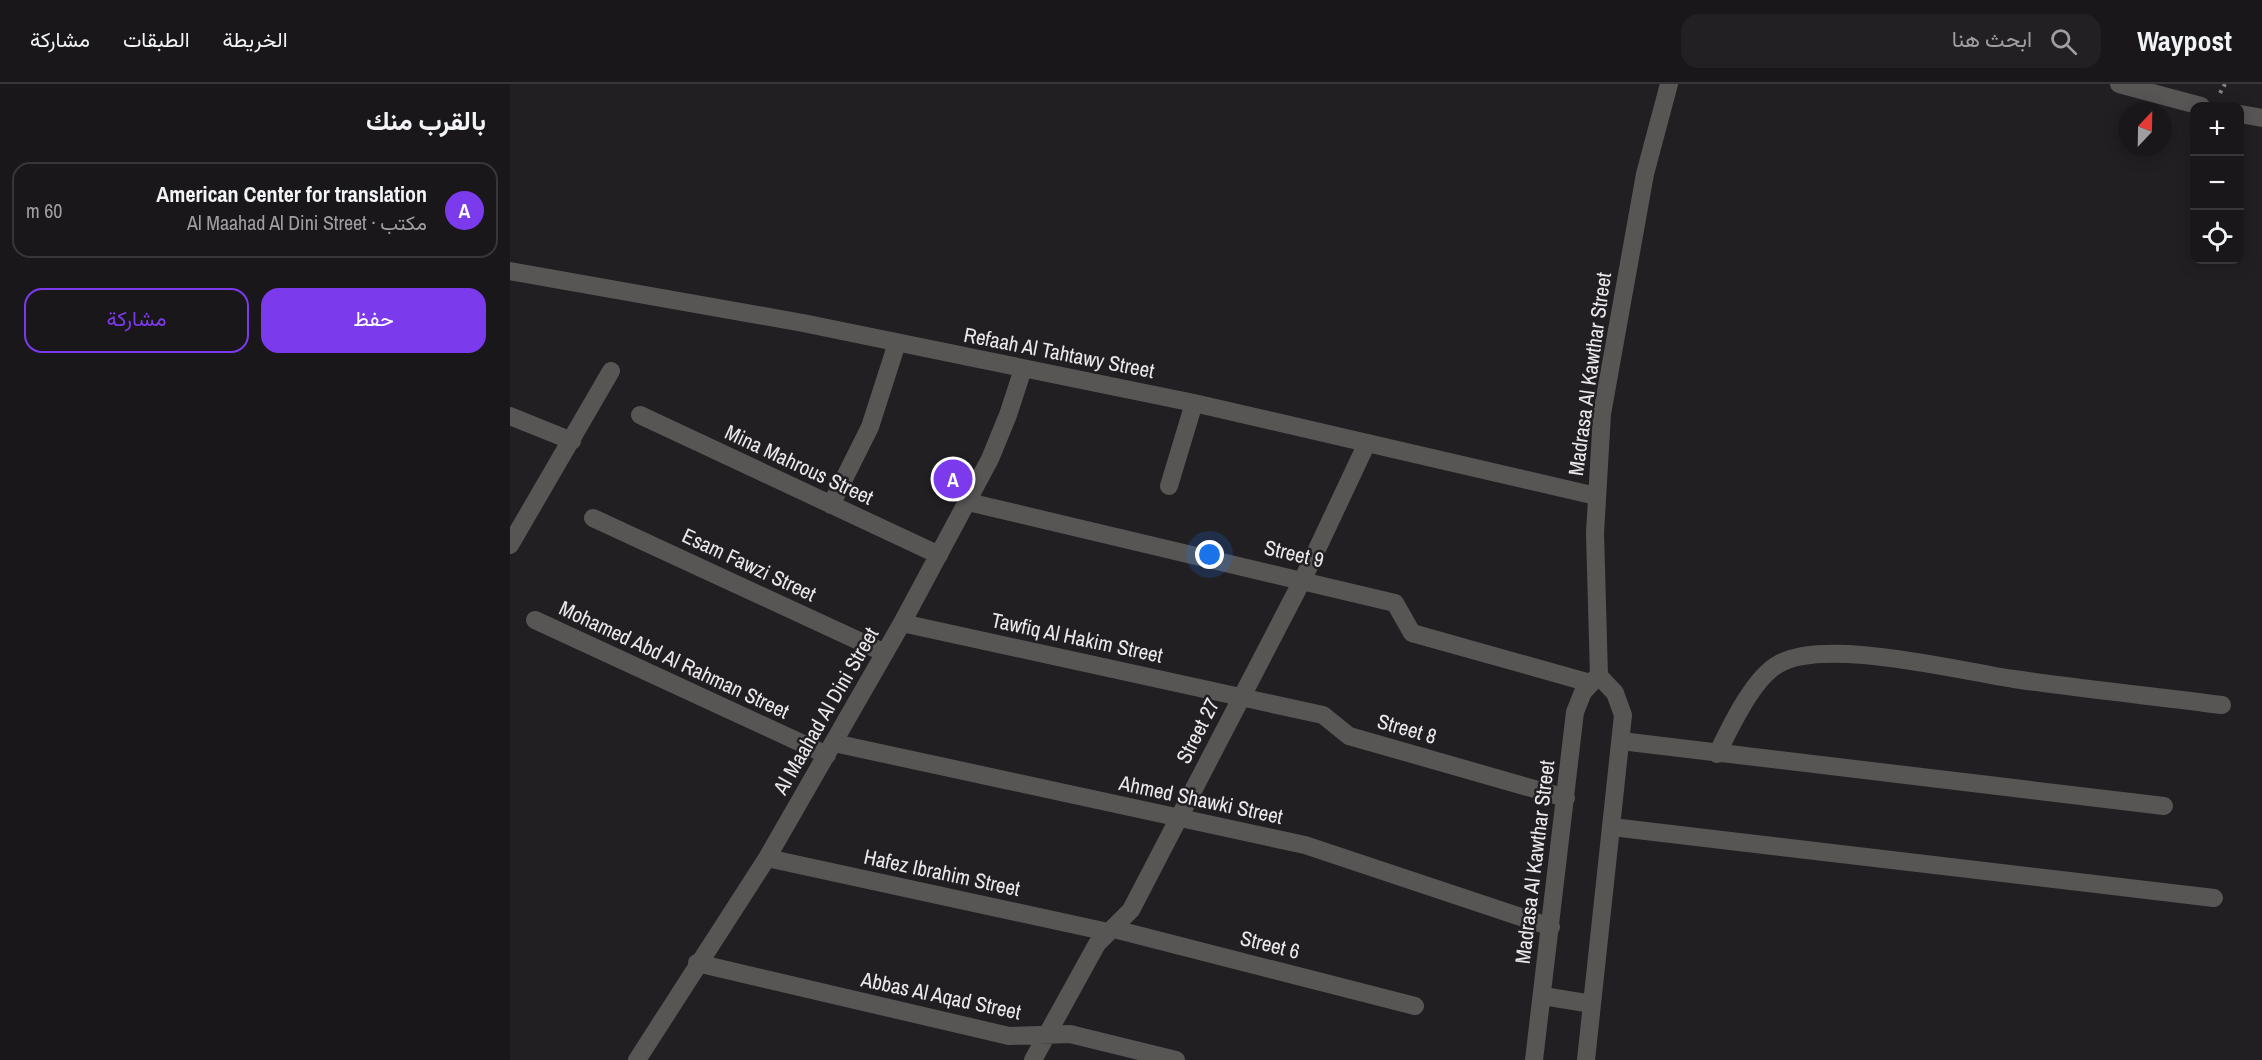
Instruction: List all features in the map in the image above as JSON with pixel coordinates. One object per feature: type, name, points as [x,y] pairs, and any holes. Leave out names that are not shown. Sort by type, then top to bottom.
[{"type":"street","name":"Madrasa Al Kawthar Street","points":[[1534,1060],[1575,712],[1594,679],[1596,496],[1602,414],[1645,174],[1669,84]]},
{"type":"street","points":[[2119,84],[2190,103]]},
{"type":"street","points":[[2244,115],[2262,118]]},
{"type":"street","name":"Refaah Al Tahtawy Street","points":[[510,271],[803,324],[1194,403],[1596,496]]},
{"type":"street","points":[[831,505],[870,427],[897,344]]},
{"type":"street","name":"Al Maahad Al Dini Street","points":[[636,1060],[767,858],[902,623],[968,502],[1008,415],[1023,369]]},
{"type":"street","points":[[510,545],[611,371]]},
{"type":"street","points":[[1169,486],[1194,403]]},
{"type":"street","name":"Mina Mahrous Street","points":[[640,415],[939,555]]},
{"type":"street","points":[[510,416],[572,441]]},
{"type":"street","name":"Street 27","points":[[1033,1060],[1097,944],[1131,910],[1303,579],[1367,443]]},
{"type":"street","name":"Street 9","points":[[968,502],[1303,579],[1395,603],[1412,633],[1594,679]]},
{"type":"street","name":"Esam Fawzi Street","points":[[593,518],[885,653]]},
{"type":"street","name":"Mohamed Abd Al Rahman Street","points":[[535,620],[831,749]]},
{"type":"street","name":"Tawfiq Al Hakim Street","points":[[902,623],[1241,697]]},
{"type":"street","points":[[1717,754],[1737,715],[1763,679],[1776,665],[1799,655],[1858,655],[2015,680],[2222,705]]},
{"type":"street","points":[[1586,1060],[1621,741],[1621,704],[1615,693],[1594,679]]},
{"type":"street","name":"Street 8","points":[[1241,697],[1323,715],[1349,736],[1566,798]]},
{"type":"street","points":[[1621,741],[2164,806]]},
{"type":"street","name":"Ahmed Shawki Street","points":[[831,749],[1178,818],[1323,850],[1551,927]]},
{"type":"street","points":[[1612,826],[2214,897]]},
{"type":"street","name":"Hafez Ibrahim Street","points":[[767,858],[1111,931]]},
{"type":"street","name":"Street 6","points":[[1111,931],[1415,1006]]},
{"type":"street","name":"Abbas Al Aqad Street","points":[[697,963],[1009,1036],[1077,1035],[1176,1060]]},
{"type":"street","points":[[1543,996],[1592,1004]]},
{"type":"place","name":"American Center for translation","points":[[953,479]]}]
